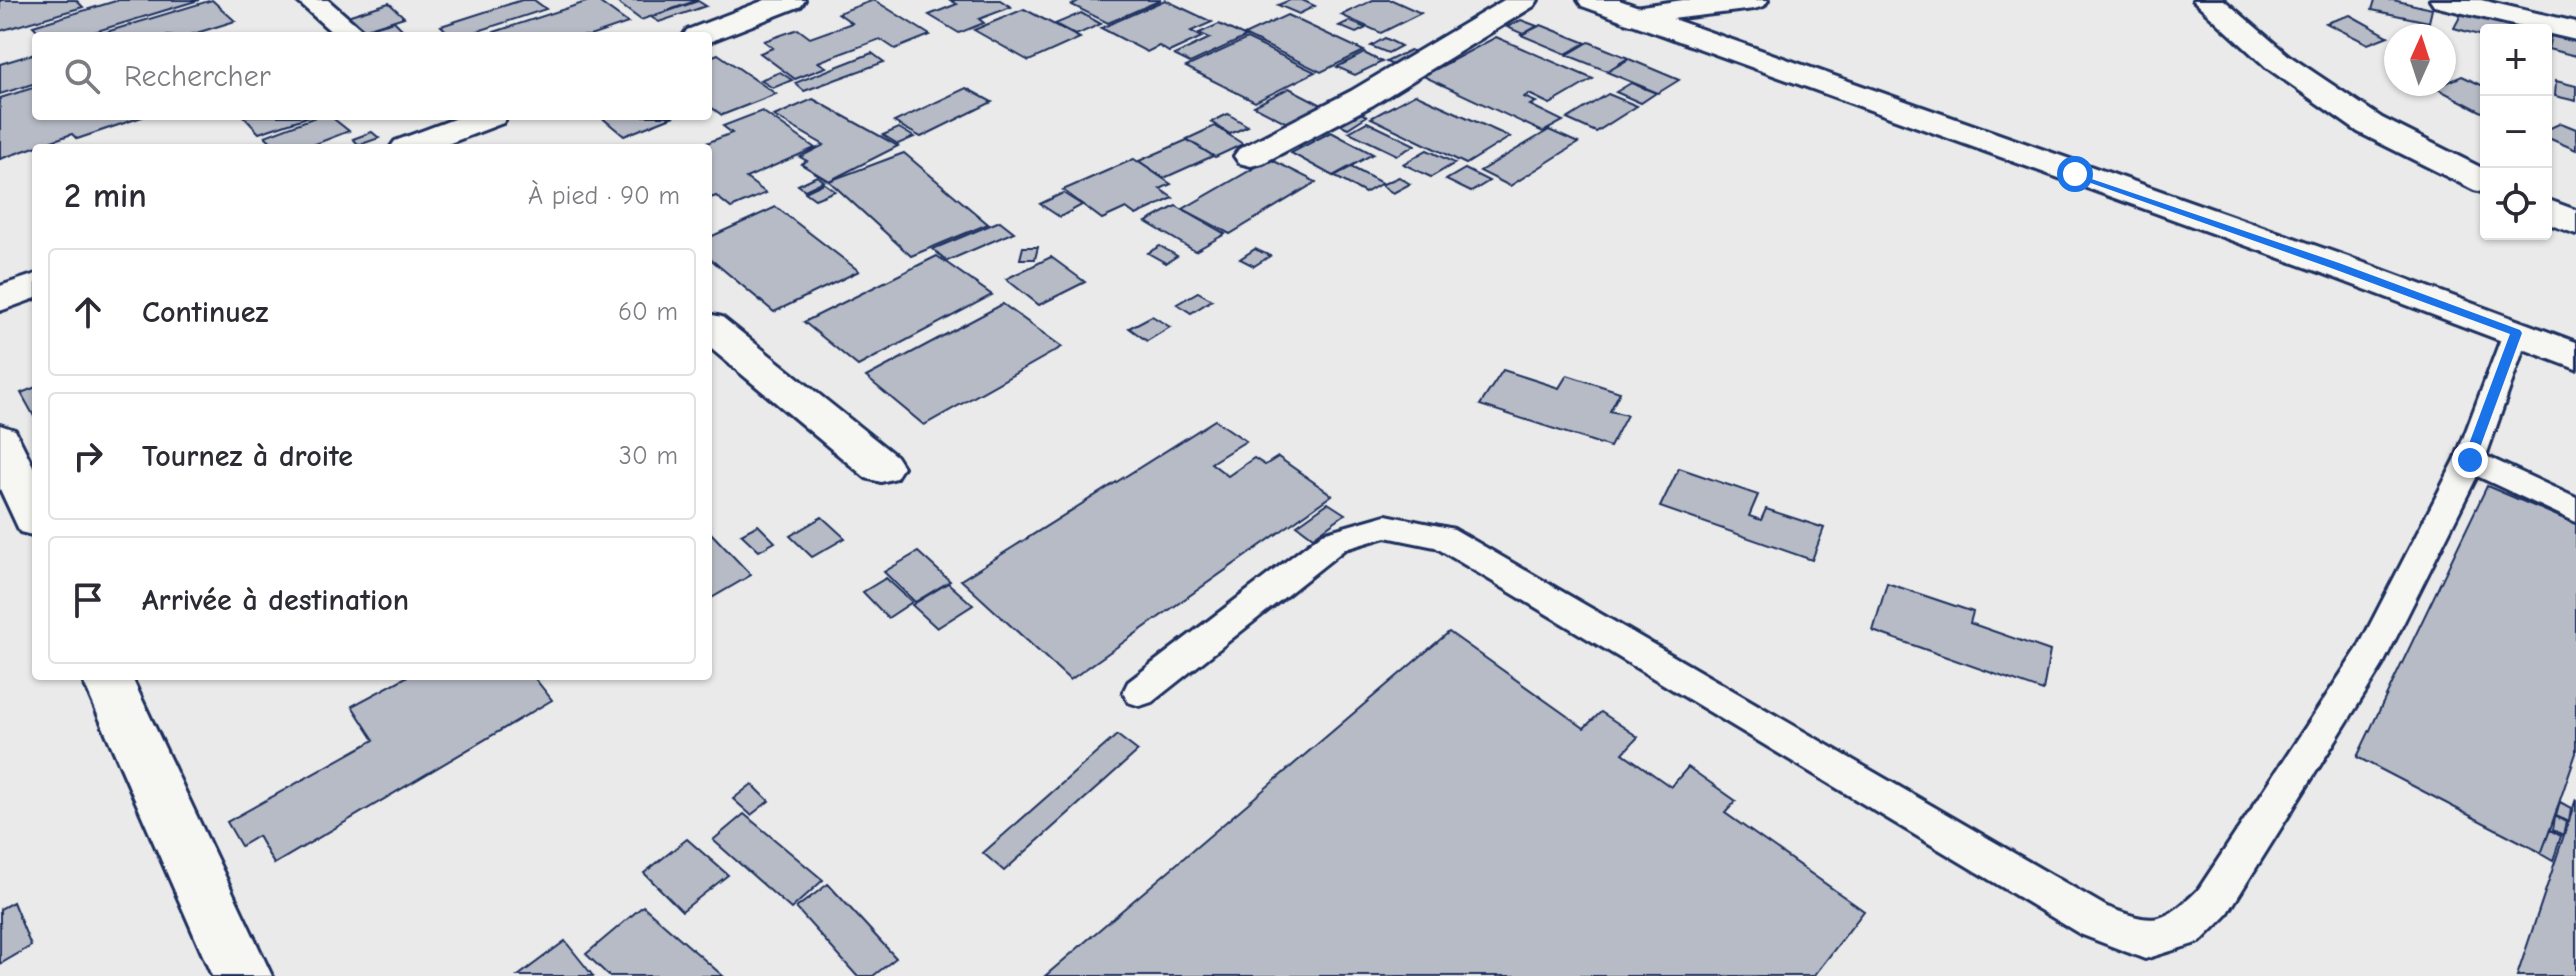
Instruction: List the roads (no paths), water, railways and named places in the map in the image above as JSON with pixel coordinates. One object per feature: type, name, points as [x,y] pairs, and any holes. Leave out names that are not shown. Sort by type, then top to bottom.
[{"type":"street","points":[[310,0],[349,32]]},
{"type":"street","points":[[708,32],[791,0]]},
{"type":"street","points":[[1251,156],[1362,98],[1524,0]]},
{"type":"street","points":[[1592,0],[2335,265],[2576,356]]},
{"type":"street","points":[[1631,15],[1754,0]]},
{"type":"street","points":[[2207,0],[2277,61],[2370,125],[2480,180]]},
{"type":"street","points":[[2444,0],[2576,31]]},
{"type":"street","points":[[416,144],[469,120],[486,144]]},
{"type":"street","points":[[2552,213],[2576,223]]},
{"type":"street","points":[[0,299],[32,287]]},
{"type":"street","points":[[712,329],[881,467]]},
{"type":"street","points":[[0,440],[32,511]]},
{"type":"street","points":[[108,680],[242,976]]},
{"type":"lane","points":[[1140,692],[1334,541],[1386,526],[1443,537],[2094,921],[2145,940],[2186,929],[2212,903],[2370,657],[2470,460],[2516,333]]},
{"type":"lane","points":[[2470,460],[2576,511]]}]
